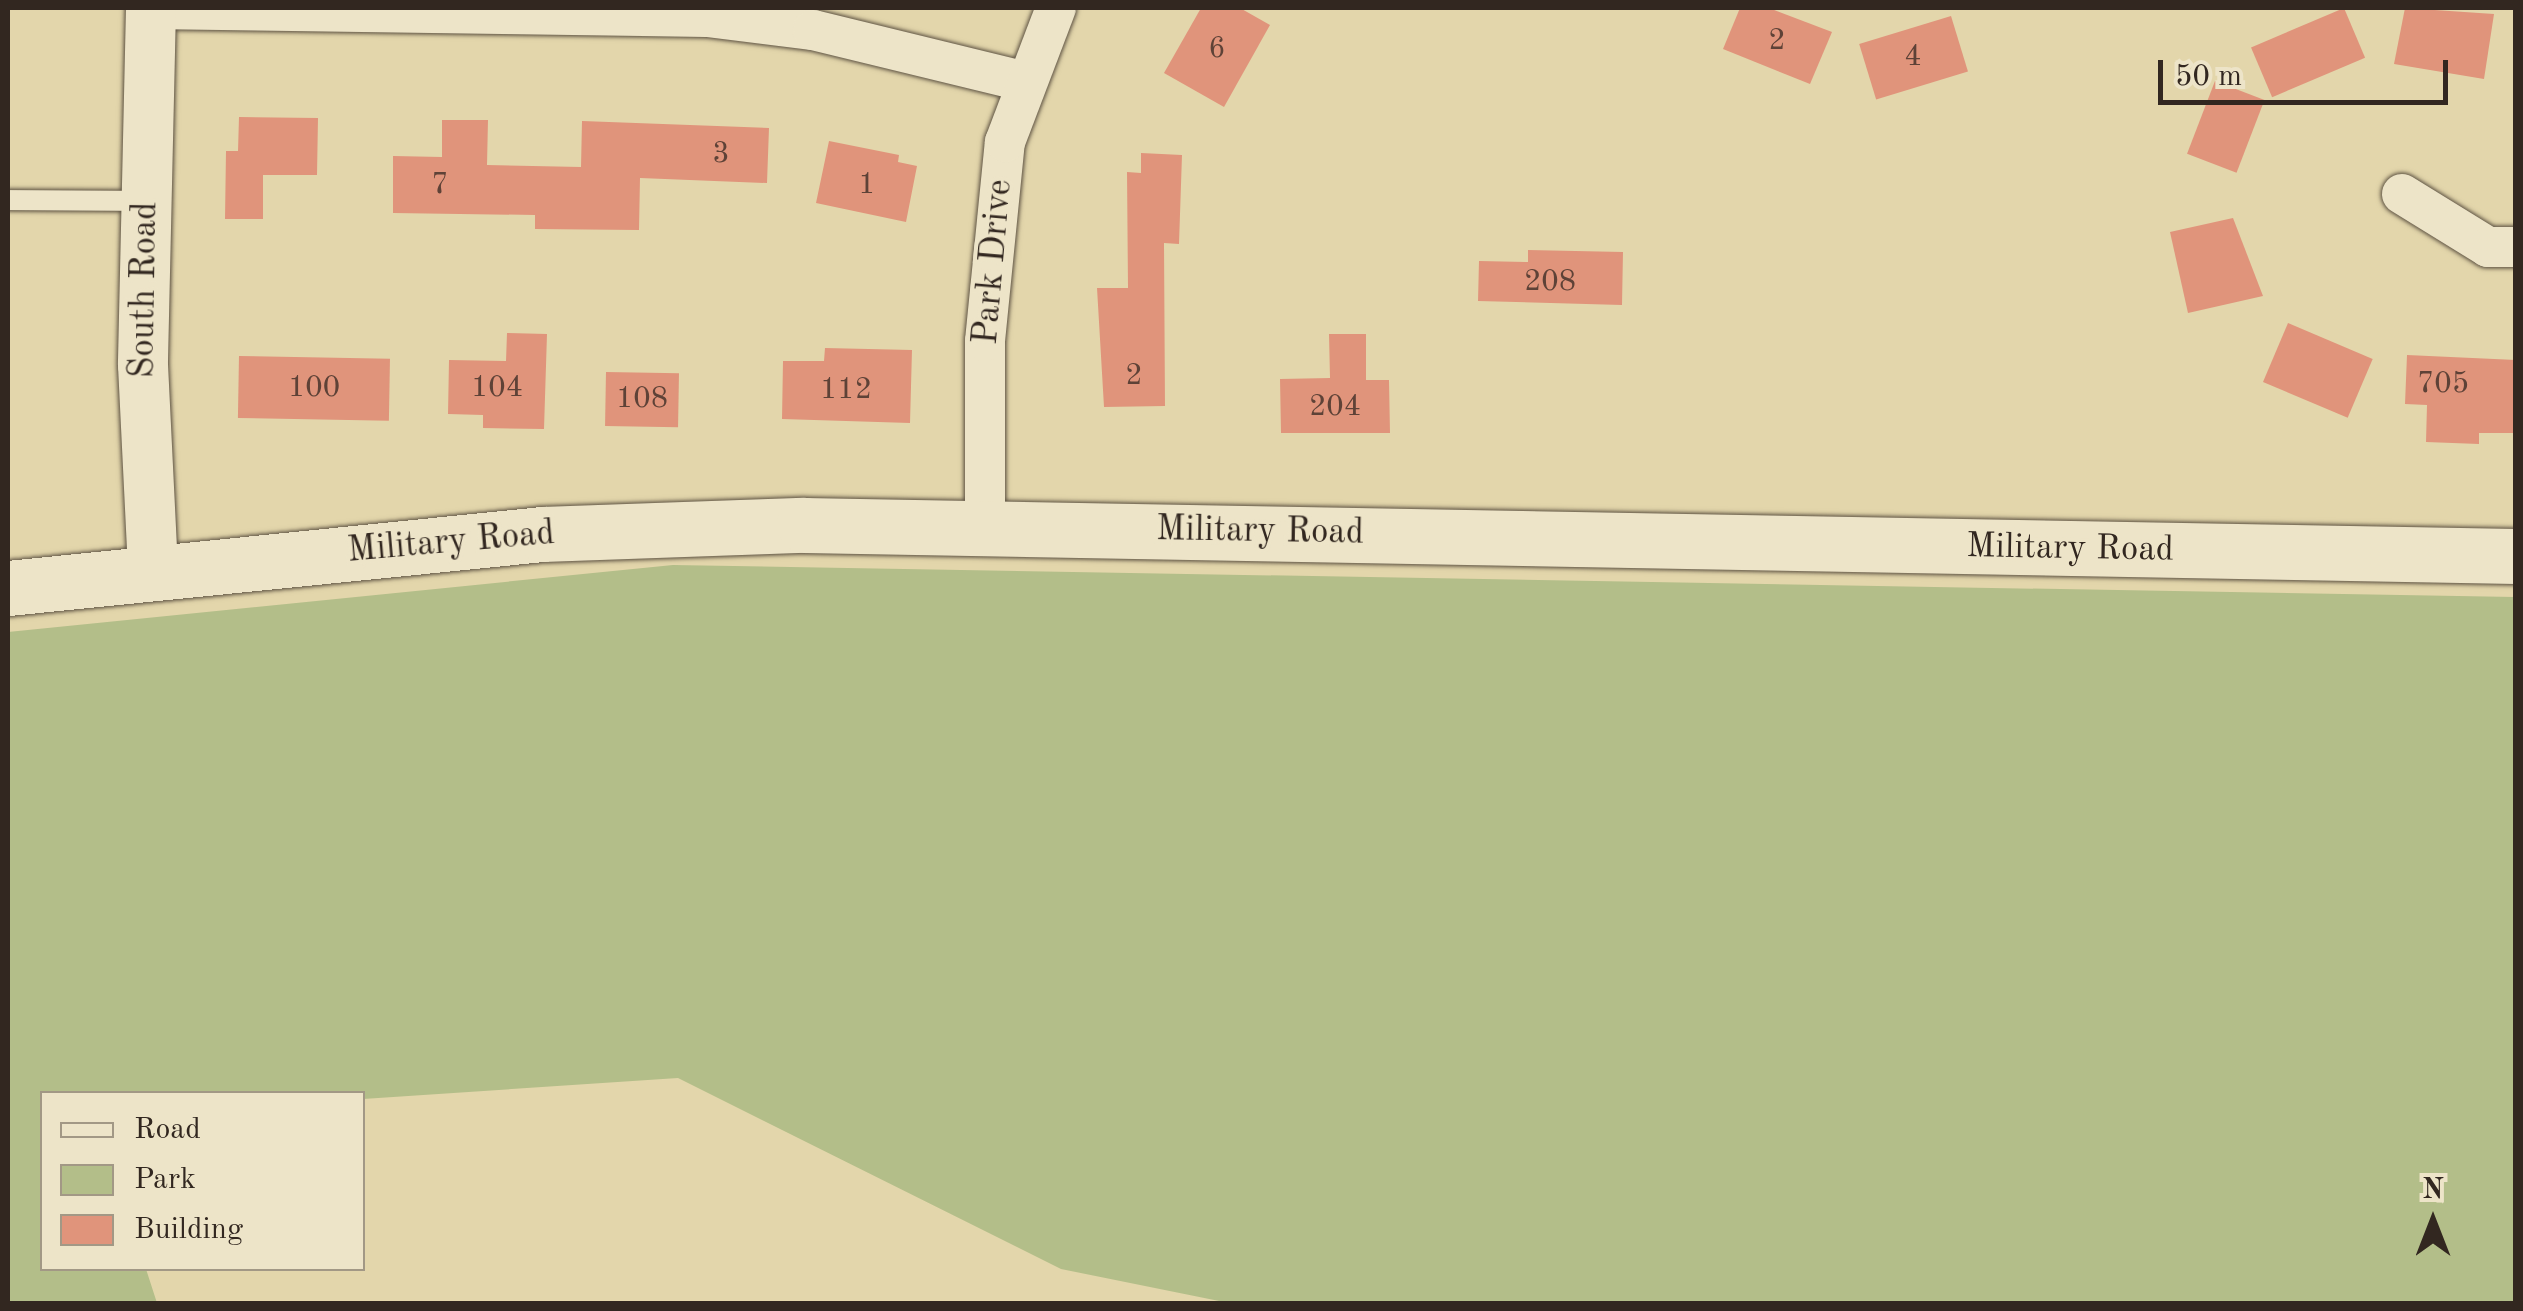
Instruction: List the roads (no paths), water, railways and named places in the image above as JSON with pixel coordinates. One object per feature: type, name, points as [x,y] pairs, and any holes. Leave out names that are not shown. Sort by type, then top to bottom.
[{"type":"main road","name":"Military Road","points":[[8,588],[542,534],[985,527],[2516,556]]},
{"type":"street","points":[[151,8],[707,18],[813,30],[1022,81]]},
{"type":"street","name":"South Road","points":[[151,8],[142,365],[153,572]]},
{"type":"street","name":"Park Drive","points":[[985,527],[994,225],[1022,81],[1056,8]]},
{"type":"street","points":[[2402,194],[2488,246],[2516,247]]},
{"type":"lane","points":[[8,200],[146,201]]}]
